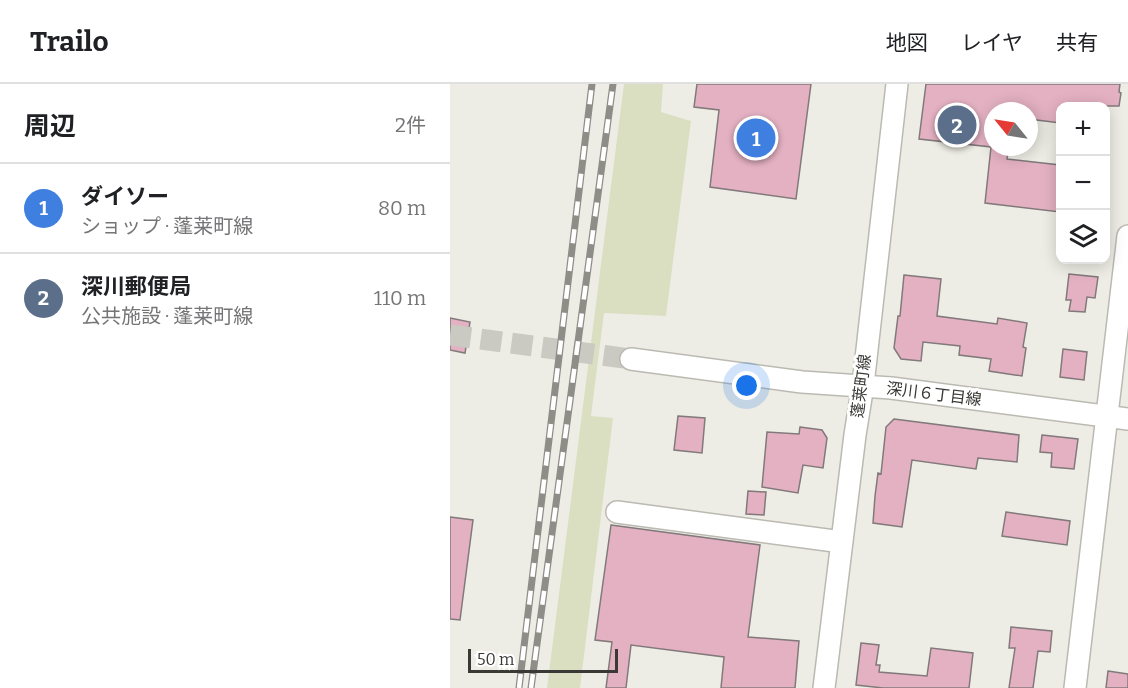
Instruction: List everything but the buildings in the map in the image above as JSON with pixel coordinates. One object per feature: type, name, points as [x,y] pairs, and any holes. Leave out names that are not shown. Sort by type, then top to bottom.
[{"type":"street","name":"蓬莱町線","points":[[824,688],[897,84]]},
{"type":"street","points":[[1076,688],[1118,418],[1128,236]]},
{"type":"street","name":"深川６丁目線","points":[[632,359],[801,382],[862,385],[1118,418]]},
{"type":"street","points":[[617,512],[842,542]]},
{"type":"green space","points":[[624,84],[663,84],[661,112],[691,121],[666,316],[604,313],[591,416],[613,418],[580,688],[547,688]]},
{"type":"tunnel","points":[[450,335],[631,359]]},
{"type":"railway","points":[[519,688],[592,84]]},
{"type":"railway","points":[[531,688],[613,84]]},
{"type":"place","name":"深川郵便局","points":[[957,125]]},
{"type":"place","name":"ダイソー","points":[[756,138]]}]
